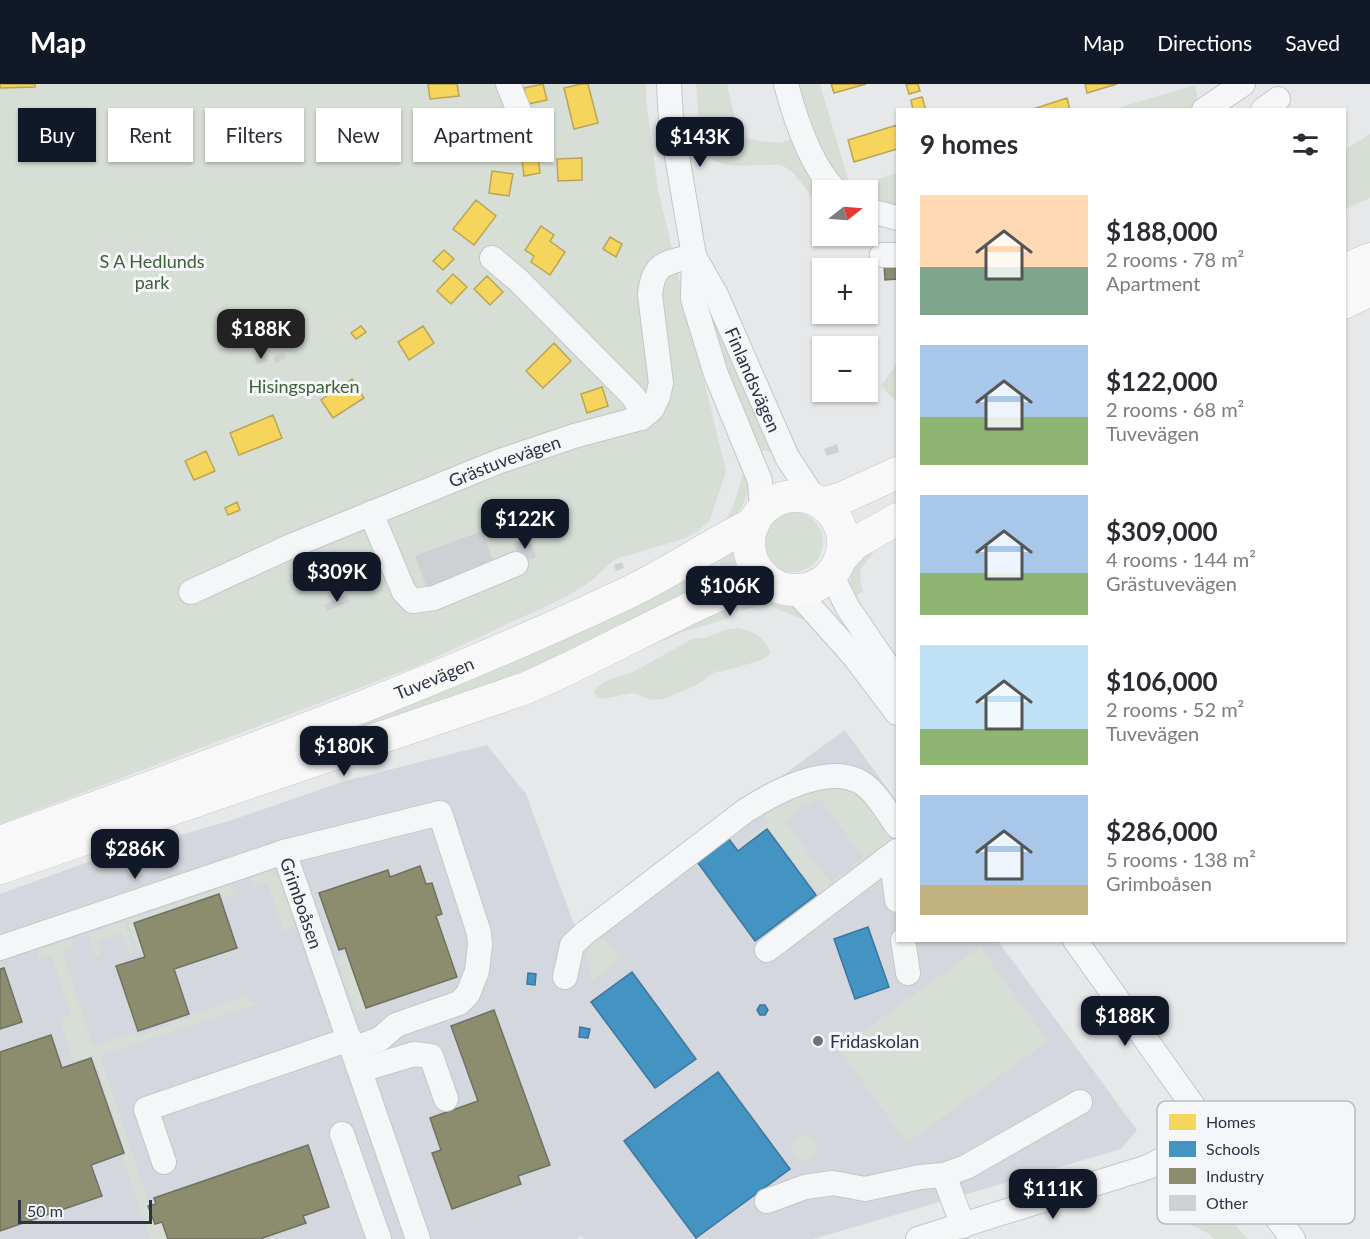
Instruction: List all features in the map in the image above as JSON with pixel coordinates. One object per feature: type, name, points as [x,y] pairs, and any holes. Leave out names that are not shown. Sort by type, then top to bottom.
[{"type":"main road","points":[[1346,269],[1370,259]]},
{"type":"main road","points":[[1346,302],[1370,290]]},
{"type":"main road","name":"Tuvevägen","points":[[0,842],[375,702],[471,662],[624,594],[758,517],[778,500],[796,496],[818,502],[840,499],[896,473]]},
{"type":"main road","points":[[818,502],[834,516],[842,533],[842,550],[836,566]]},
{"type":"main road","points":[[758,517],[750,537],[750,551],[754,564],[763,576],[781,588],[795,590],[813,586],[836,566],[855,543],[896,520]]},
{"type":"main road","name":"Tuvevägen","points":[[0,868],[526,688],[763,576]]},
{"type":"street","points":[[508,84],[518,108]]},
{"type":"street","name":"Finlandsvägen","points":[[669,84],[671,121],[694,256],[693,299],[716,374],[760,481],[758,517]]},
{"type":"street","points":[[786,84],[810,151],[826,180]]},
{"type":"street","points":[[1207,108],[1243,84]]},
{"type":"street","points":[[878,213],[896,218]]},
{"type":"street","points":[[492,258],[518,280],[633,396],[639,406],[641,418],[652,409],[661,383],[650,295],[651,280],[661,265],[694,256]]},
{"type":"street","name":"Finlandsvägen","points":[[694,256],[720,306],[787,457],[818,502]]},
{"type":"street","name":"Grästuvevägen","points":[[191,592],[291,546],[500,461],[574,436],[641,418]]},
{"type":"street","points":[[371,513],[404,592],[413,601],[434,598],[516,564]]},
{"type":"street","points":[[836,566],[848,608],[896,679]]},
{"type":"street","points":[[795,590],[854,656],[896,712]]},
{"type":"street","points":[[566,977],[572,945],[585,933],[745,811],[770,795],[814,779],[848,778],[861,783],[873,794],[896,825]]},
{"type":"street","points":[[164,1162],[146,1109],[355,1052],[380,1039],[396,1025],[459,1003],[468,994],[477,971],[480,933],[440,813],[284,852]]},
{"type":"street","name":"Grimboåsen","points":[[0,948],[284,852],[355,1052],[415,1238]]},
{"type":"street","points":[[891,855],[896,894]]},
{"type":"street","points":[[767,950],[891,855]]},
{"type":"street","points":[[903,942],[908,974]]},
{"type":"street","points":[[1076,942],[1191,1101]]},
{"type":"street","points":[[355,1052],[414,1053],[430,1056],[446,1099]]},
{"type":"street","points":[[767,1201],[806,1187],[833,1183],[865,1189],[920,1177],[944,1175],[966,1167],[1080,1102]]},
{"type":"street","points":[[342,1134],[379,1239]]},
{"type":"street","points":[[918,1239],[1157,1162]]},
{"type":"street","points":[[944,1175],[963,1226]]},
{"type":"street","points":[[1282,1224],[1293,1239]]},
{"type":"shaded area","points":[[845,730],[896,801],[896,942],[999,942],[1137,1130],[1121,1149],[813,1239],[585,1239],[580,1236],[577,1239],[0,1239],[0,894],[91,861],[232,820],[345,781],[487,745],[526,794],[575,927]]},
{"type":"green space","name":"Hisingsparken","points":[[0,84],[646,84],[658,190],[726,471],[710,520],[698,531],[684,539],[615,559],[591,581],[568,596],[417,666],[0,824]]},
{"type":"green space","points":[[696,84],[727,84],[736,125],[744,137],[780,143],[795,138],[817,180],[812,180],[812,196],[791,171],[780,165],[730,165],[714,160],[701,149]]},
{"type":"green space","points":[[798,84],[820,84],[848,180],[841,180],[834,171],[812,124]]},
{"type":"green space","points":[[1195,85],[1198,101],[1192,108],[1118,108]]},
{"type":"green space","points":[[1370,134],[1370,198],[1346,209],[1346,149]]},
{"type":"green space","points":[[896,173],[896,211],[878,205],[878,180],[874,180]]},
{"type":"green space","points":[[703,289],[775,454],[765,450],[759,453],[731,385]]},
{"type":"green space","points":[[896,364],[896,401],[881,386]]},
{"type":"green space","points":[[743,474],[747,487],[746,498],[733,520],[725,521],[733,507]]},
{"type":"green space","points":[[793,512],[810,517],[818,525],[823,542],[818,559],[810,567],[793,572],[776,567],[768,559],[763,542],[768,525],[776,517]]},
{"type":"green space","points":[[876,547],[861,570],[863,591],[856,596],[849,577],[851,563],[859,555]]},
{"type":"green space","points":[[732,551],[737,568],[726,576],[715,552]]},
{"type":"green space","points":[[702,559],[712,583],[542,669],[139,803]]},
{"type":"green space","points":[[751,598],[800,608],[810,622],[770,606],[762,605],[742,610],[738,601]]},
{"type":"green space","points":[[722,606],[729,618],[680,633],[663,641],[669,636]]},
{"type":"green space","points":[[737,628],[757,635],[765,642],[771,653],[762,660],[720,672],[716,671],[698,684],[664,699],[652,700],[633,693],[602,699],[597,697],[594,691],[608,680],[633,672],[692,639],[705,638]]},
{"type":"green space","points":[[847,786],[868,800],[896,842],[833,890],[834,879],[853,868],[852,866],[863,857],[819,798],[808,805],[805,804],[786,822],[807,851],[809,858],[812,858],[830,881],[828,894],[820,895],[768,827],[749,841],[749,837],[769,822],[762,811],[809,789]]},
{"type":"green space","points":[[271,871],[279,878],[295,926],[284,931],[268,884],[254,887],[251,878]]},
{"type":"green space","points":[[232,884],[236,894],[223,898],[220,892],[133,922],[142,951],[137,950],[128,923],[130,920]]},
{"type":"green space","points":[[121,923],[125,924],[134,952],[130,953],[122,933],[98,941],[101,954],[95,955],[88,934]]},
{"type":"green space","points":[[593,937],[606,940],[620,959],[592,981],[590,967],[585,958]]},
{"type":"green space","points":[[71,940],[74,948],[62,952],[93,1046],[136,1032],[139,1036],[247,995],[251,1002],[255,1003],[255,1005],[100,1055],[149,1204],[147,1206],[154,1225],[160,1223],[166,1239],[150,1239],[122,1156],[126,1154],[93,1055],[74,1062],[60,1020],[71,1015],[52,956],[39,959],[37,951]]},
{"type":"green space","points":[[980,947],[1048,1041],[907,1143],[839,1049]]},
{"type":"green space","points":[[347,953],[366,1008],[356,1013],[337,957]]},
{"type":"green space","points":[[804,1135],[813,1139],[817,1148],[813,1157],[804,1161],[795,1157],[791,1148],[795,1139]]},
{"type":"green space","points":[[1189,1224],[1234,1224],[1248,1239],[1214,1239]]},
{"type":"building: Homes","points":[[0,84],[35,84],[35,87],[0,88]]},
{"type":"building: Homes","points":[[428,84],[457,84],[459,96],[430,99]]},
{"type":"building: Homes","points":[[543,84],[547,100],[528,104],[524,88]]},
{"type":"building: Homes","points":[[588,84],[598,123],[574,129],[564,88]]},
{"type":"building: Homes","points":[[831,84],[866,84],[834,93]]},
{"type":"building: Homes","points":[[906,84],[918,84],[920,91],[909,94]]},
{"type":"building: Homes","points":[[1085,84],[1117,84],[1087,93]]},
{"type":"building: Homes","points":[[922,97],[925,108],[913,108],[911,100]]},
{"type":"building: Homes","points":[[1067,98],[1070,108],[1036,108]]},
{"type":"building: Homes","points":[[896,125],[896,149],[854,162],[848,140]]},
{"type":"building: Homes","points":[[582,158],[582,180],[558,181],[557,159]]},
{"type":"building: Homes","points":[[522,162],[539,162],[540,173],[524,176]]},
{"type":"building: Homes","points":[[492,171],[513,174],[509,196],[489,193]]},
{"type":"building: Homes","points":[[476,200],[496,216],[474,245],[453,229]]},
{"type":"building: Homes","points":[[541,226],[554,235],[550,241],[565,252],[550,275],[531,262],[534,256],[525,250]]},
{"type":"building: Homes","points":[[610,237],[622,244],[616,257],[603,249]]},
{"type":"building: Homes","points":[[444,250],[454,259],[443,270],[433,261]]},
{"type":"building: Homes","points":[[453,274],[467,287],[451,304],[437,291]]},
{"type":"building: Homes","points":[[487,276],[503,292],[490,305],[474,289]]},
{"type":"building: Homes","points":[[361,326],[366,332],[356,339],[351,333]]},
{"type":"building: Homes","points":[[423,326],[434,343],[409,360],[398,342]]},
{"type":"building: Homes","points":[[554,343],[571,361],[543,388],[526,371]]},
{"type":"building: Homes","points":[[352,379],[364,398],[333,418],[321,400]]},
{"type":"building: Homes","points":[[602,387],[608,406],[587,413],[581,394]]},
{"type":"building: Homes","points":[[273,415],[282,438],[239,455],[230,433]]},
{"type":"building: Homes","points":[[206,451],[215,471],[194,480],[185,461]]},
{"type":"building: Homes","points":[[237,502],[240,510],[228,515],[225,508]]},
{"type":"building: Schools","points":[[767,829],[816,895],[755,941],[695,859],[726,835],[738,851]]},
{"type":"building: Schools","points":[[868,927],[889,987],[855,999],[834,939]]},
{"type":"building: Schools","points":[[632,972],[696,1059],[655,1088],[591,1002]]},
{"type":"building: Schools","points":[[528,973],[536,974],[535,985],[527,984]]},
{"type":"building: Schools","points":[[760,1005],[765,1005],[768,1010],[765,1015],[760,1015],[757,1010]]},
{"type":"building: Schools","points":[[580,1027],[590,1029],[588,1038],[579,1037]]},
{"type":"building: Schools","points":[[718,1072],[790,1169],[696,1238],[624,1141]]},
{"type":"building: Industry","points":[[896,264],[896,279],[885,280],[884,265]]},
{"type":"building: Industry","points":[[420,866],[426,884],[432,883],[442,914],[436,916],[457,977],[366,1008],[345,948],[339,950],[319,893],[388,870],[390,877]]},
{"type":"building: Industry","points":[[219,894],[237,948],[174,969],[189,1014],[138,1031],[116,966],[145,957],[134,923]]},
{"type":"building: Industry","points":[[4,968],[22,1022],[0,1029],[0,969]]},
{"type":"building: Industry","points":[[494,1010],[550,1165],[518,1176],[521,1184],[452,1209],[432,1153],[441,1150],[430,1118],[478,1101],[451,1026]]},
{"type":"building: Industry","points":[[51,1035],[62,1068],[91,1058],[124,1153],[91,1165],[102,1196],[0,1231],[0,1052]]},
{"type":"building: Industry","points":[[308,1145],[329,1207],[303,1216],[306,1223],[260,1239],[168,1239],[162,1222],[155,1224],[148,1206],[156,1204],[154,1198]]},
{"type":"building: Other","points":[[283,352],[286,358],[276,363],[273,357]]},
{"type":"building: Other","points":[[265,355],[268,361],[257,364],[255,358]]},
{"type":"building: Other","points":[[837,444],[839,452],[827,456],[824,449]]},
{"type":"building: Other","points":[[482,531],[494,563],[427,588],[415,556]]},
{"type":"building: Other","points":[[528,536],[536,557],[522,563],[513,543]]},
{"type":"building: Other","points":[[622,562],[624,568],[616,571],[614,565]]},
{"type":"building: Other","points":[[310,565],[320,585],[299,595],[289,575]]},
{"type":"building: Other","points":[[366,575],[373,586],[360,593],[354,582]]},
{"type":"building: Other","points":[[347,594],[350,601],[327,611],[324,605]]},
{"type":"place","name":"Fridaskolan","points":[[818,1041]]},
{"type":"park label","name":"S A Hedlunds park","points":[[152,271]]}]
